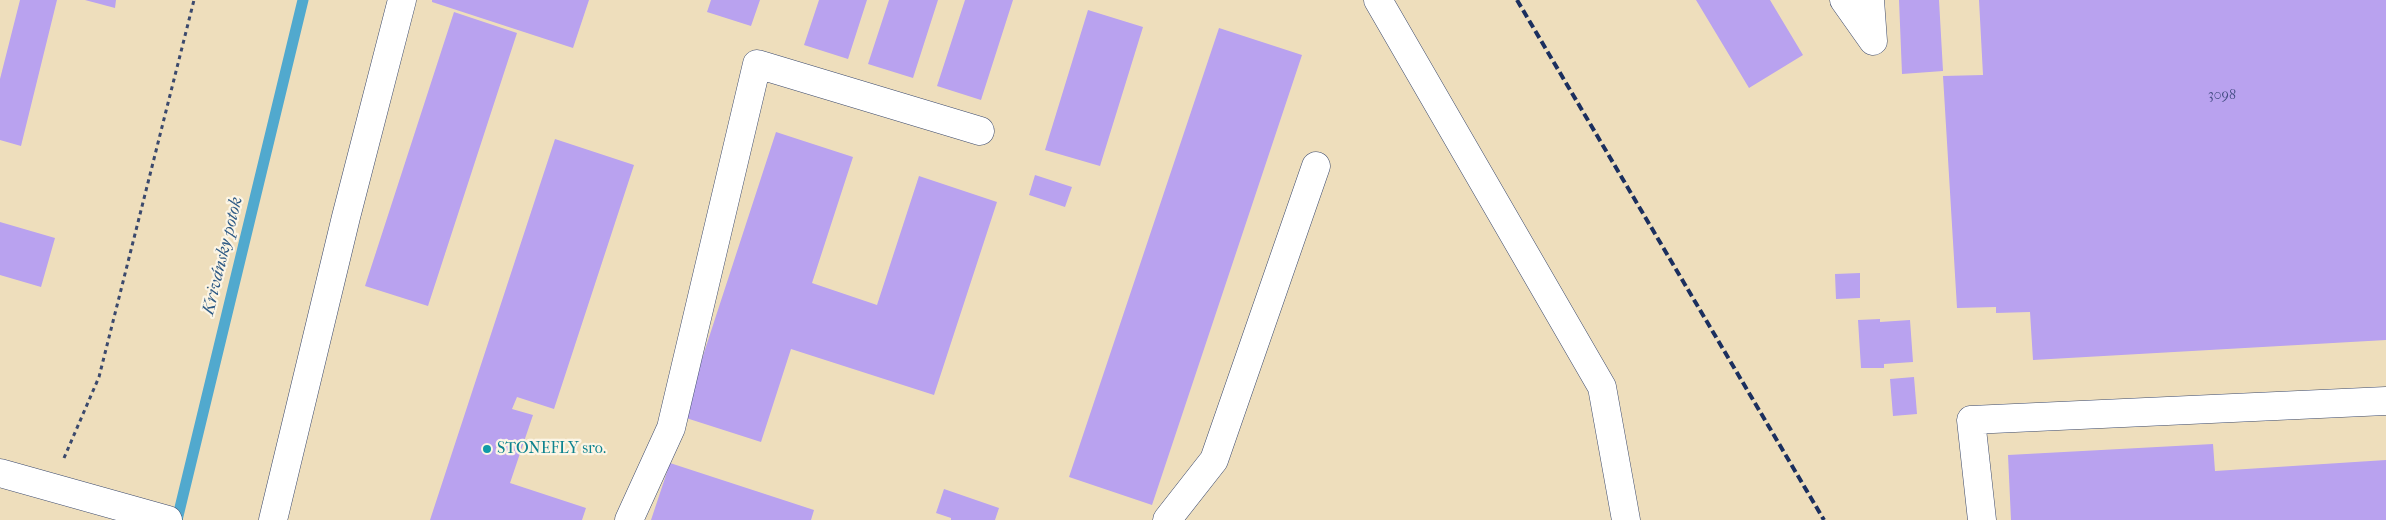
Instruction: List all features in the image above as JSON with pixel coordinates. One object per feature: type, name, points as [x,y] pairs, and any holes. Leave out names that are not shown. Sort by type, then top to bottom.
[{"type":"street","points":[[273,520],[346,216],[402,0]]},
{"type":"street","points":[[1378,0],[1602,387],[1626,520]]},
{"type":"street","points":[[1844,0],[1873,41],[1870,0]]},
{"type":"street","points":[[629,520],[670,428],[757,64],[980,130]]},
{"type":"street","points":[[1167,520],[1214,460],[1316,166]]},
{"type":"street","points":[[1982,520],[1972,420],[2386,401]]},
{"type":"street","points":[[0,473],[168,520]]},
{"type":"path","points":[[52,486],[99,377],[194,0]]},
{"type":"building","points":[[20,0],[57,0],[21,146],[0,140],[0,79]]},
{"type":"building","points":[[85,0],[116,0],[115,8]]},
{"type":"building","points":[[432,0],[589,0],[573,48],[432,2]]},
{"type":"building","points":[[711,0],[760,0],[751,26],[707,12]]},
{"type":"building","points":[[819,0],[867,0],[848,59],[804,45]]},
{"type":"building","points":[[889,0],[938,0],[913,78],[868,64]]},
{"type":"building","points":[[965,0],[1013,0],[981,100],[937,86]]},
{"type":"building","points":[[1696,0],[1770,0],[1803,55],[1749,88]]},
{"type":"building","points":[[1899,0],[1939,0],[1943,71],[1902,74]]},
{"type":"building","points":[[1979,0],[2386,0],[2386,340],[2033,360],[2030,312],[1996,313],[1996,307],[1957,308],[1943,76],[1983,75]]},
{"type":"building","points":[[1088,10],[1143,27],[1100,166],[1045,150]]},
{"type":"building","points":[[454,12],[517,33],[428,306],[365,286]]},
{"type":"building","points":[[1219,28],[1302,55],[1152,505],[1069,477]]},
{"type":"building","points":[[776,132],[853,157],[812,283],[877,305],[919,176],[997,202],[934,395],[791,349],[761,442],[683,417]]},
{"type":"building","points":[[555,139],[634,165],[554,409],[517,397],[512,409],[533,415],[510,483],[586,508],[582,520],[430,520]]},
{"type":"building","points":[[1035,175],[1072,187],[1065,207],[1029,195]]},
{"type":"building","points":[[0,222],[55,238],[41,287],[0,275]]},
{"type":"building","points":[[1860,273],[1860,298],[1836,299],[1835,274]]},
{"type":"building","points":[[1880,319],[1880,322],[1910,320],[1913,362],[1884,364],[1884,368],[1861,368],[1858,320]]},
{"type":"building","points":[[1914,377],[1917,414],[1893,416],[1890,379]]},
{"type":"building","points":[[2213,444],[2215,471],[2386,460],[2386,520],[2011,520],[2008,455]]},
{"type":"building","points":[[670,463],[814,510],[811,520],[651,520]]},
{"type":"building","points":[[944,489],[999,508],[995,520],[951,520],[951,518],[936,513]]},
{"type":"waterway","name":"Krivánsky potok","points":[[177,520],[303,0]]},
{"type":"railway","points":[[1517,0],[1824,520]]},
{"type":"place","name":"STONEFLY sro.","points":[[487,449]]}]
